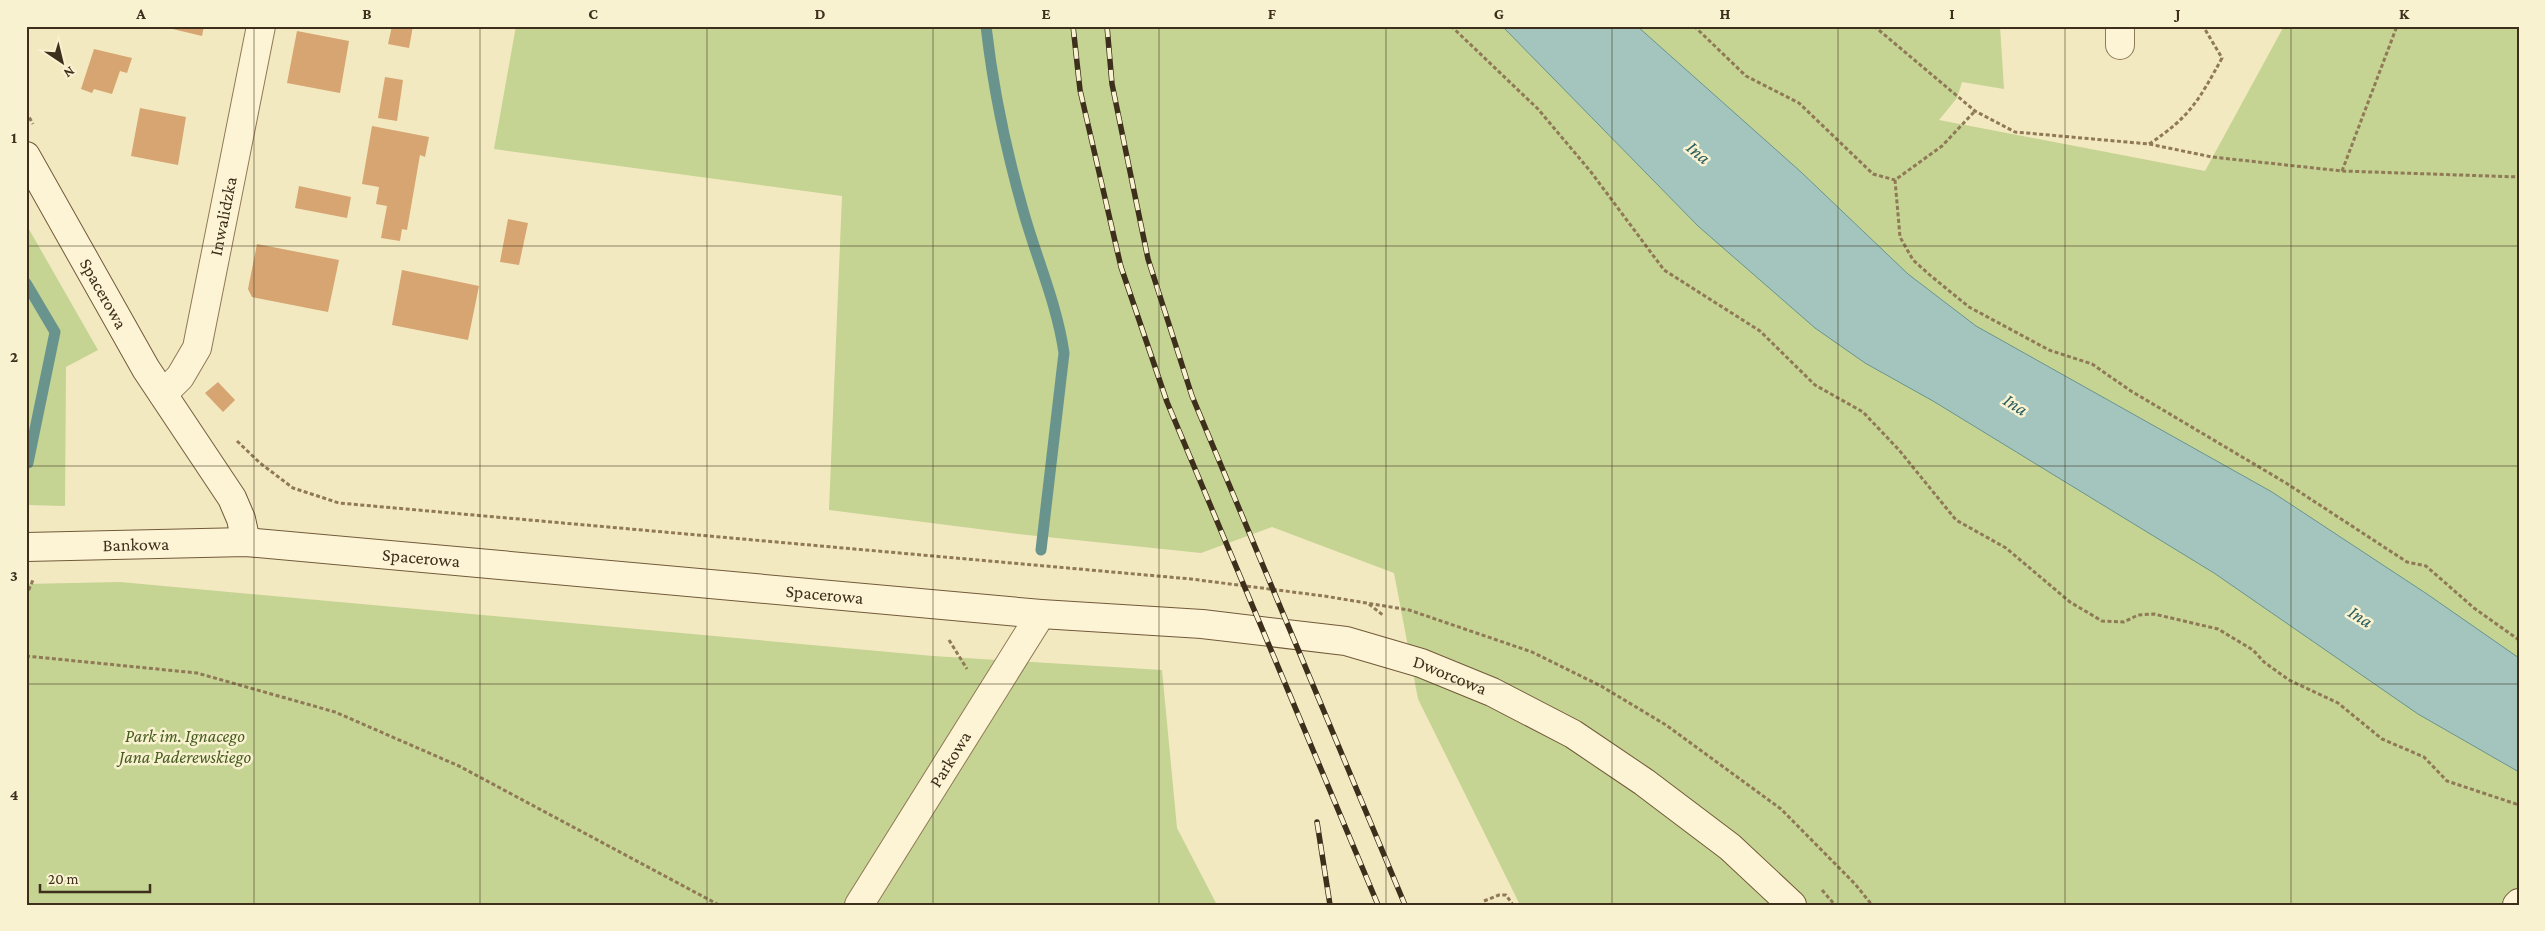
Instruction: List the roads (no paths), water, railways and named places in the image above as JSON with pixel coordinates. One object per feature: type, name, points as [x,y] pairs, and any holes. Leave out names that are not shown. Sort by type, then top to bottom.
[{"type":"street","name":"Inwalidzka","points":[[163,394],[180,376],[198,348],[261,26]]},
{"type":"street","name":"Spacerowa","points":[[26,156],[146,369],[232,498],[241,519],[246,542],[1041,614]]},
{"type":"street","name":"Bankowa","points":[[26,547],[246,542]]},
{"type":"street","name":"Parkowa","points":[[859,905],[1041,614]]},
{"type":"street","name":"Dworcowa","points":[[1041,614],[1202,624],[1346,641],[1421,663],[1492,692],[1572,734],[1644,782],[1730,847],[1792,905]]},
{"type":"water","name":"Ina","points":[[1502,26],[1637,26],[1801,172],[1908,274],[1976,326],[2272,492],[2427,594],[2519,658],[2519,772],[2418,714],[2214,573],[1933,401],[1865,363],[1815,328],[1698,226]]},
{"type":"waterway","points":[[986,26],[996,96],[1011,165],[1028,228],[1046,281],[1064,353],[1041,550]]},
{"type":"waterway","points":[[26,283],[55,332],[28,463],[26,463]]},
{"type":"railway","points":[[1073,26],[1080,90],[1121,267],[1167,402],[1378,905]]},
{"type":"railway","points":[[1107,26],[1112,84],[1148,259],[1192,396],[1405,905]]},
{"type":"railway","points":[[1317,822],[1330,905]]},
{"type":"park label","name":"Park im. Ignacego Jana Paderewskiego","points":[[185,746]]}]
